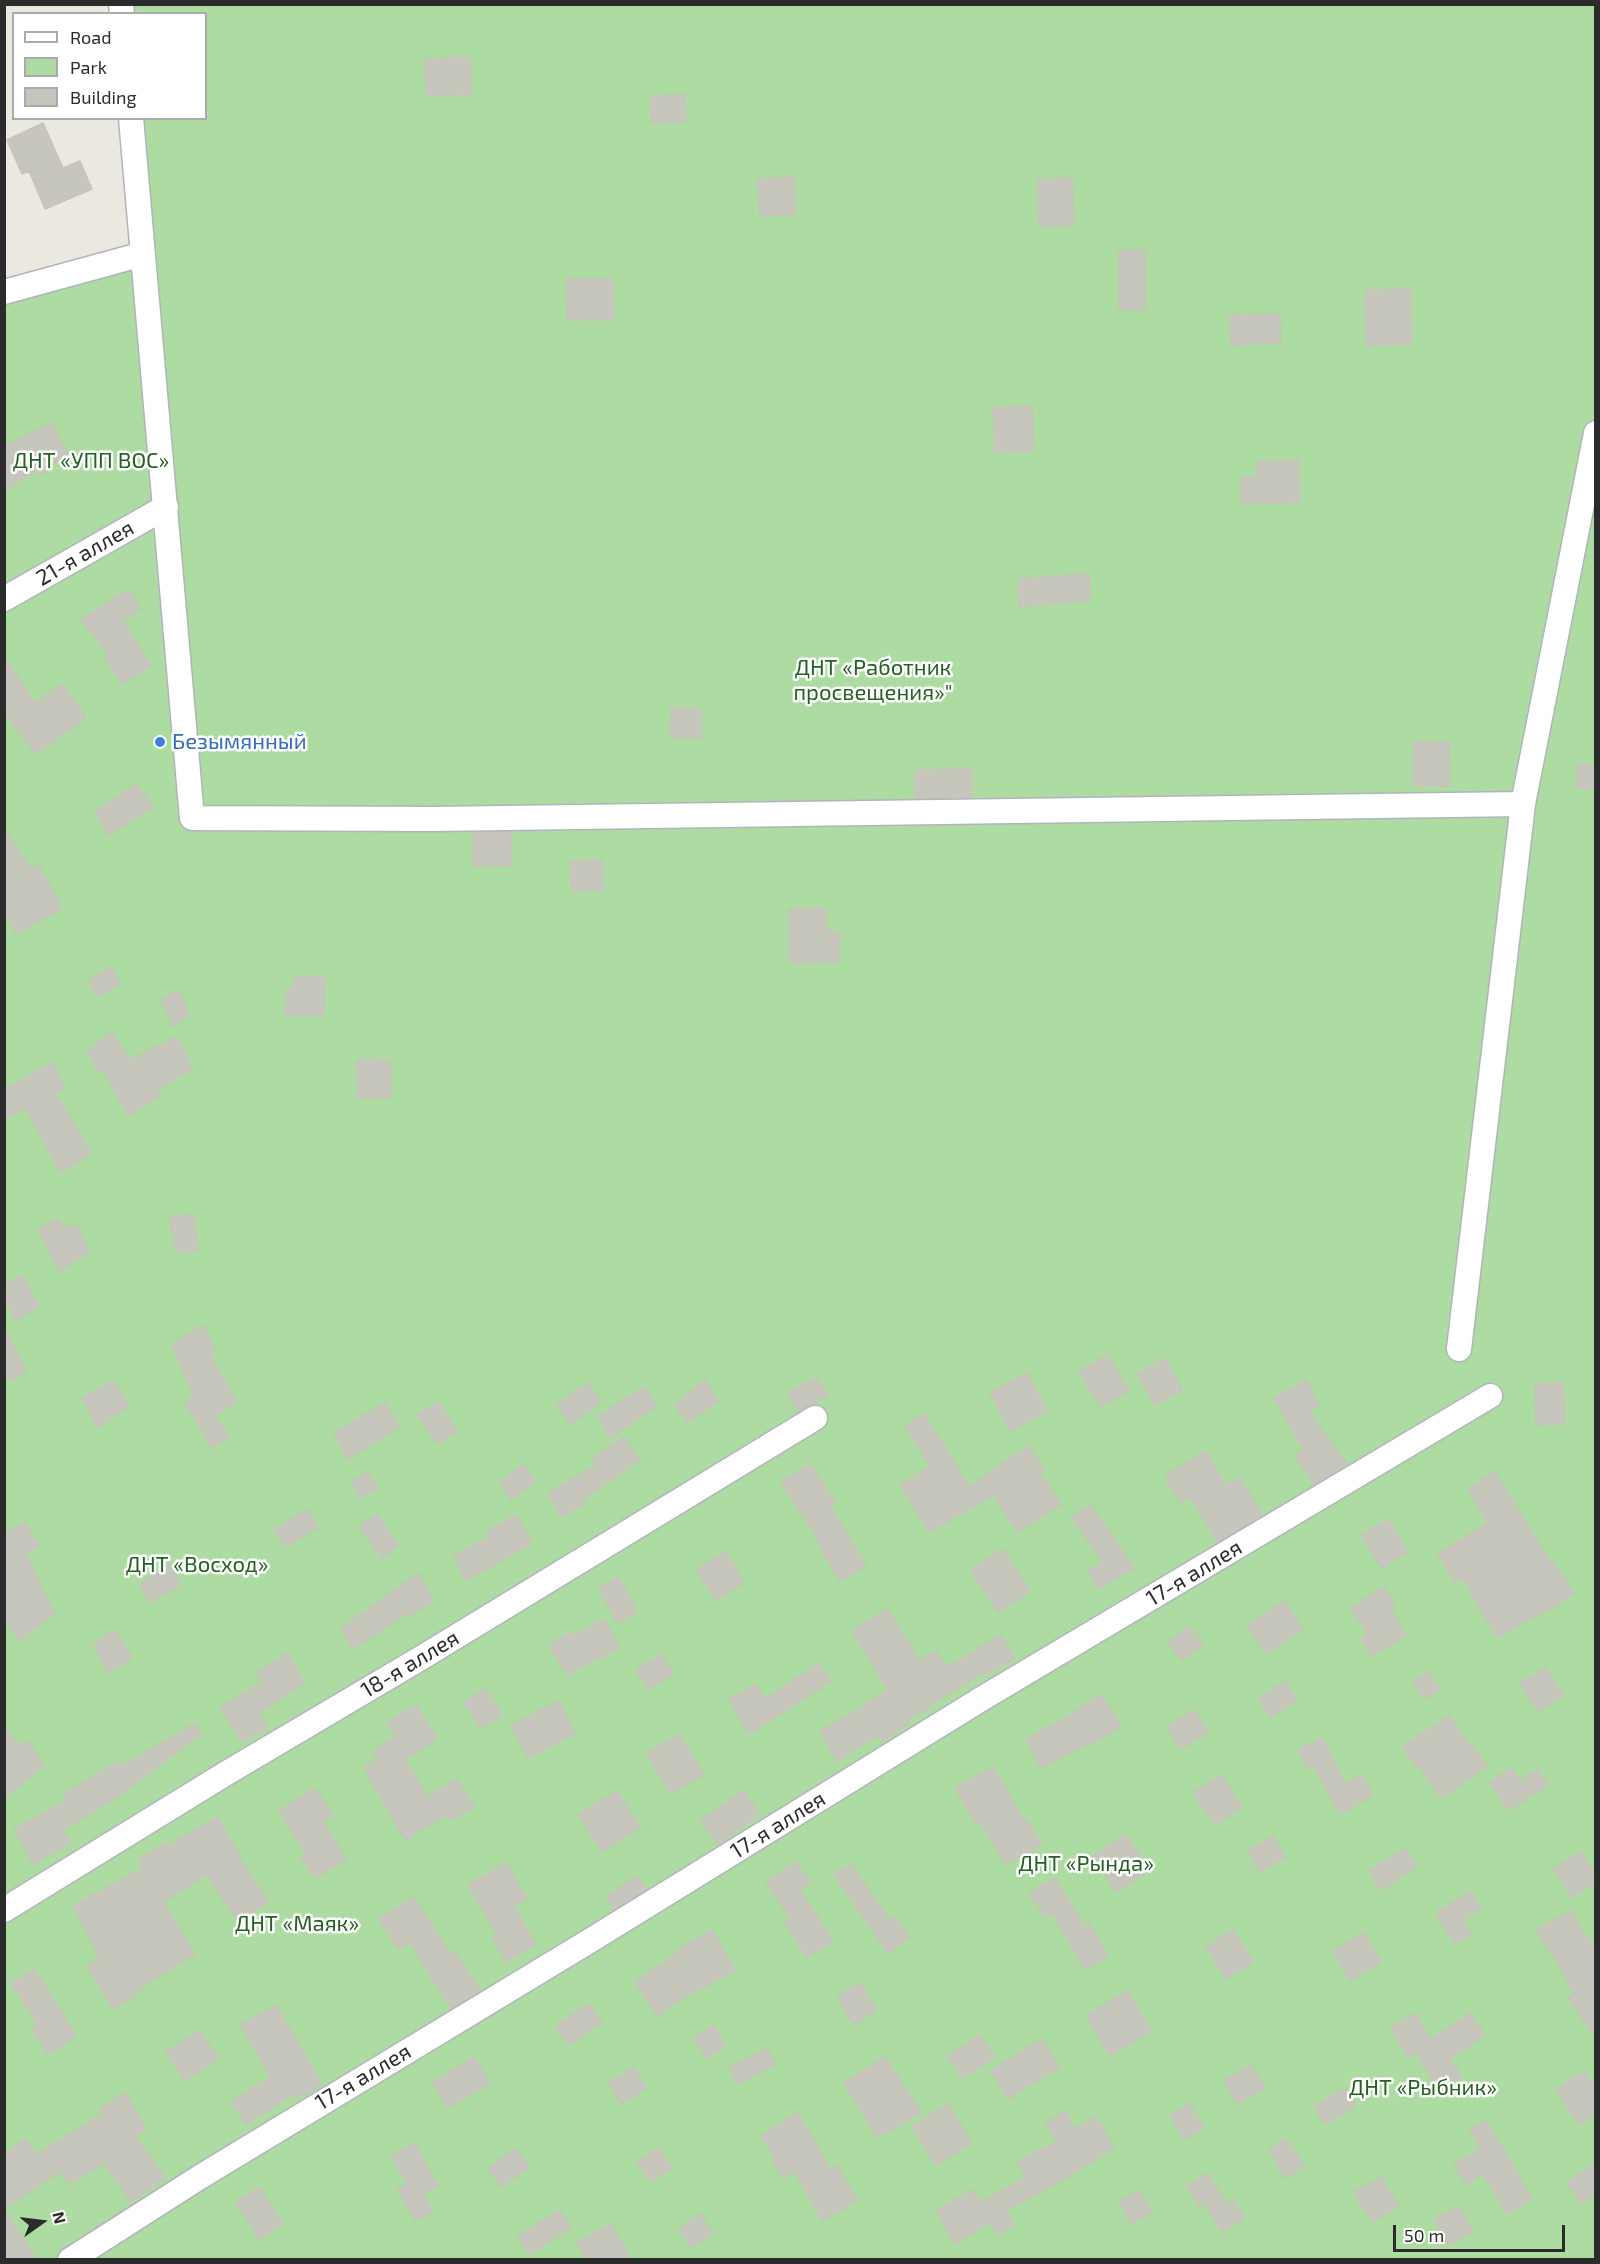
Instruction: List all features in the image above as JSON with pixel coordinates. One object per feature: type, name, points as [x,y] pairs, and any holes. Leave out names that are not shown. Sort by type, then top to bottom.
[{"type":"street","points":[[131,120],[192,818],[432,819],[1523,804]]},
{"type":"street","points":[[4,292],[143,254]]},
{"type":"street","points":[[1459,1349],[1523,804],[1596,433]]},
{"type":"street","name":"21-я аллея","points":[[4,599],[166,507]]},
{"type":"street","name":"17-я аллея","points":[[70,2259],[200,2177],[973,1705],[1490,1396]]},
{"type":"street","name":"18-я аллея","points":[[4,1910],[815,1418]]},
{"type":"green space","points":[[131,5],[1595,5],[1595,2259],[5,2259],[4,290],[151,245],[141,120],[207,120],[207,12],[132,12]]},
{"type":"building","points":[[470,57],[472,94],[426,96],[425,59]]},
{"type":"building","points":[[684,94],[686,122],[652,124],[650,96]]},
{"type":"building","points":[[43,123],[63,168],[80,161],[92,189],[45,209],[29,171],[22,174],[7,140]]},
{"type":"building","points":[[794,177],[796,214],[760,216],[757,180]]},
{"type":"building","points":[[1072,178],[1074,225],[1039,227],[1037,180]]},
{"type":"building","points":[[1119,250],[1145,250],[1145,310],[1119,310]]},
{"type":"building","points":[[566,279],[613,279],[614,320],[567,320]]},
{"type":"building","points":[[1411,289],[1412,344],[1366,345],[1365,290]]},
{"type":"building","points":[[1280,314],[1281,343],[1231,345],[1230,315]]},
{"type":"building","points":[[1032,406],[1034,451],[995,453],[993,408]]},
{"type":"building","points":[[52,423],[67,453],[42,475],[39,468],[4,491],[4,447]]},
{"type":"building","points":[[1299,460],[1300,502],[1241,504],[1240,478],[1256,478],[1256,462]]},
{"type":"building","points":[[1089,574],[1090,601],[1019,606],[1018,579]]},
{"type":"building","points":[[129,589],[140,609],[123,621],[151,666],[122,684],[105,657],[109,655],[81,620]]},
{"type":"building","points":[[4,656],[35,703],[62,684],[86,718],[36,754],[4,711]]},
{"type":"building","points":[[671,708],[701,709],[701,738],[670,738]]},
{"type":"building","points":[[1413,742],[1449,742],[1450,786],[1413,786]]},
{"type":"building","points":[[1578,763],[1596,765],[1596,790],[1575,787]]},
{"type":"building","points":[[972,769],[972,797],[915,798],[915,770]]},
{"type":"building","points":[[136,784],[153,807],[109,835],[95,812]]},
{"type":"building","points":[[4,828],[31,870],[39,865],[62,908],[16,934],[4,908]]},
{"type":"building","points":[[511,832],[512,865],[474,866],[472,833]]},
{"type":"building","points":[[603,860],[604,890],[572,892],[570,861]]},
{"type":"building","points":[[826,908],[826,931],[840,931],[840,962],[790,963],[789,909]]},
{"type":"building","points":[[111,967],[120,983],[97,997],[88,981]]},
{"type":"building","points":[[294,977],[325,977],[324,1016],[285,1016],[286,989],[294,990]]},
{"type":"building","points":[[179,990],[189,1014],[173,1027],[161,1000]]},
{"type":"building","points":[[111,1032],[130,1060],[177,1037],[192,1068],[156,1091],[159,1096],[128,1116],[103,1069],[99,1072],[87,1052]]},
{"type":"building","points":[[390,1059],[391,1098],[357,1098],[356,1060]]},
{"type":"building","points":[[53,1062],[64,1088],[55,1092],[91,1153],[61,1173],[26,1108],[4,1119],[4,1090]]},
{"type":"building","points":[[194,1214],[198,1251],[176,1253],[169,1217]]},
{"type":"building","points":[[57,1219],[63,1226],[78,1227],[89,1252],[59,1271],[38,1230]]},
{"type":"building","points":[[22,1275],[39,1305],[17,1321],[4,1300],[4,1286]]},
{"type":"building","points":[[203,1325],[216,1352],[210,1356],[237,1402],[214,1416],[229,1436],[212,1449],[185,1402],[194,1397],[172,1344]]},
{"type":"building","points":[[4,1327],[26,1371],[12,1382],[4,1371]]},
{"type":"building","points":[[1107,1355],[1129,1390],[1101,1407],[1079,1372]]},
{"type":"building","points":[[1165,1358],[1182,1390],[1155,1405],[1137,1374]]},
{"type":"building","points":[[1027,1373],[1047,1411],[1010,1431],[990,1393]]},
{"type":"building","points":[[816,1378],[828,1395],[798,1411],[788,1393]]},
{"type":"building","points":[[706,1379],[718,1402],[687,1423],[675,1404]]},
{"type":"building","points":[[1306,1380],[1319,1405],[1308,1411],[1347,1463],[1315,1484],[1294,1456],[1303,1449],[1274,1398]]},
{"type":"building","points":[[113,1381],[129,1406],[97,1428],[82,1398]]},
{"type":"building","points":[[588,1383],[601,1402],[570,1424],[557,1404]]},
{"type":"building","points":[[1563,1383],[1565,1424],[1536,1425],[1535,1384]]},
{"type":"building","points":[[644,1387],[657,1406],[610,1438],[598,1416]]},
{"type":"building","points":[[439,1402],[457,1431],[437,1444],[417,1414]]},
{"type":"building","points":[[385,1403],[399,1427],[348,1459],[334,1433]]},
{"type":"building","points":[[924,1414],[969,1487],[1028,1446],[1044,1469],[1040,1472],[1061,1504],[1017,1532],[994,1495],[929,1532],[900,1485],[931,1466],[905,1426]]},
{"type":"building","points":[[624,1437],[640,1460],[583,1500],[585,1504],[561,1517],[548,1493],[597,1465],[592,1459]]},
{"type":"building","points":[[1206,1451],[1226,1486],[1240,1478],[1262,1515],[1218,1542],[1191,1497],[1181,1503],[1165,1476]]},
{"type":"building","points":[[523,1464],[535,1483],[510,1500],[500,1482]]},
{"type":"building","points":[[810,1464],[835,1502],[830,1506],[866,1565],[841,1582],[819,1547],[822,1546],[781,1482]]},
{"type":"building","points":[[368,1471],[378,1488],[360,1498],[351,1483]]},
{"type":"building","points":[[1495,1472],[1551,1563],[1553,1562],[1574,1593],[1545,1613],[1543,1611],[1497,1638],[1463,1578],[1455,1583],[1438,1554],[1488,1523],[1468,1489]]},
{"type":"building","points":[[1091,1505],[1134,1568],[1098,1589],[1088,1572],[1103,1563],[1072,1517]]},
{"type":"building","points":[[307,1509],[318,1527],[286,1547],[274,1530]]},
{"type":"building","points":[[376,1514],[398,1545],[382,1559],[359,1526]]},
{"type":"building","points":[[515,1515],[532,1543],[466,1581],[453,1556],[489,1538],[486,1533]]},
{"type":"building","points":[[1388,1519],[1407,1552],[1381,1568],[1361,1535]]},
{"type":"building","points":[[24,1522],[40,1545],[26,1555],[42,1585],[39,1587],[56,1612],[19,1641],[4,1616],[4,1536]]},
{"type":"building","points":[[1003,1549],[1030,1591],[998,1612],[971,1570]]},
{"type":"building","points":[[725,1552],[744,1582],[716,1600],[696,1570]]},
{"type":"building","points":[[169,1563],[180,1585],[150,1603],[140,1584]]},
{"type":"building","points":[[418,1573],[434,1601],[408,1616],[407,1614],[353,1649],[341,1629]]},
{"type":"building","points":[[619,1577],[637,1612],[617,1623],[599,1588]]},
{"type":"building","points":[[1384,1587],[1395,1605],[1390,1608],[1406,1635],[1371,1656],[1361,1639],[1368,1634],[1351,1608]]},
{"type":"building","points":[[1284,1601],[1303,1629],[1266,1654],[1247,1626]]},
{"type":"building","points":[[887,1609],[920,1661],[936,1650],[947,1668],[1001,1635],[1015,1658],[987,1674],[985,1671],[908,1720],[910,1722],[882,1742],[877,1735],[837,1761],[820,1732],[849,1716],[888,1689],[852,1631]]},
{"type":"building","points":[[604,1619],[620,1647],[568,1675],[549,1646],[570,1632],[573,1636]]},
{"type":"building","points":[[1190,1626],[1203,1645],[1182,1661],[1168,1642]]},
{"type":"building","points":[[115,1630],[132,1658],[109,1673],[93,1645]]},
{"type":"building","points":[[288,1653],[304,1683],[259,1713],[268,1727],[242,1742],[220,1708],[262,1682],[257,1673]]},
{"type":"building","points":[[661,1654],[674,1673],[649,1690],[636,1670]]},
{"type":"building","points":[[819,1663],[831,1681],[749,1734],[729,1700],[756,1684],[765,1699]]},
{"type":"building","points":[[1545,1668],[1563,1695],[1538,1711],[1520,1684]]},
{"type":"building","points":[[1429,1672],[1440,1690],[1423,1699],[1413,1681]]},
{"type":"building","points":[[1285,1681],[1297,1700],[1271,1717],[1259,1699]]},
{"type":"building","points":[[486,1689],[502,1715],[480,1728],[464,1702]]},
{"type":"building","points":[[1100,1694],[1121,1726],[1095,1743],[1094,1741],[1041,1768],[1026,1739],[1062,1720]]},
{"type":"building","points":[[559,1701],[575,1734],[528,1758],[511,1725]]},
{"type":"building","points":[[416,1705],[437,1739],[405,1760],[428,1797],[457,1779],[474,1807],[451,1821],[447,1814],[405,1840],[364,1768],[378,1759],[373,1751],[396,1737],[387,1723]]},
{"type":"building","points":[[1194,1710],[1208,1732],[1181,1749],[1167,1727]]},
{"type":"building","points":[[1450,1716],[1487,1766],[1441,1798],[1418,1764],[1415,1766],[1403,1746]]},
{"type":"building","points":[[194,1724],[201,1734],[122,1794],[63,1830],[71,1843],[33,1864],[14,1829],[67,1800],[63,1794],[120,1761],[123,1766]]},
{"type":"building","points":[[4,1727],[18,1746],[27,1740],[44,1766],[4,1798]]},
{"type":"building","points":[[679,1734],[704,1774],[671,1794],[647,1754]]},
{"type":"building","points":[[1323,1738],[1345,1784],[1362,1775],[1373,1795],[1340,1814],[1313,1765],[1307,1768],[1298,1750]]},
{"type":"building","points":[[993,1767],[1041,1844],[1006,1865],[980,1821],[976,1824],[955,1788]]},
{"type":"building","points":[[1512,1768],[1520,1781],[1538,1769],[1548,1785],[1508,1810],[1490,1782]]},
{"type":"building","points":[[1221,1775],[1242,1807],[1215,1826],[1193,1793]]},
{"type":"building","points":[[315,1788],[333,1815],[323,1822],[346,1859],[315,1878],[301,1857],[306,1854],[279,1811]]},
{"type":"building","points":[[617,1791],[640,1827],[602,1852],[578,1815]]},
{"type":"building","points":[[743,1791],[760,1814],[718,1844],[701,1820]]},
{"type":"building","points":[[217,1817],[268,1902],[238,1922],[207,1874],[163,1902],[195,1954],[138,1989],[140,1992],[113,2009],[87,1966],[100,1958],[73,1906],[143,1868],[138,1860],[166,1843],[168,1846]]},
{"type":"building","points":[[1126,1834],[1149,1871],[1116,1892],[1093,1856]]},
{"type":"building","points":[[1273,1836],[1285,1857],[1260,1872],[1248,1851]]},
{"type":"building","points":[[1405,1849],[1417,1867],[1380,1890],[1369,1871]]},
{"type":"building","points":[[1581,1852],[1596,1876],[1596,1883],[1571,1897],[1553,1868]]},
{"type":"building","points":[[796,1862],[810,1883],[800,1890],[833,1941],[807,1957],[784,1921],[790,1917],[766,1882]]},
{"type":"building","points":[[506,1863],[527,1899],[514,1907],[536,1945],[506,1962],[492,1937],[497,1935],[468,1885]]},
{"type":"building","points":[[851,1864],[890,1921],[896,1917],[910,1937],[888,1953],[834,1875]]},
{"type":"building","points":[[637,1876],[646,1889],[614,1909],[606,1897]]},
{"type":"building","points":[[1054,1878],[1085,1926],[1090,1924],[1108,1956],[1085,1970],[1053,1914],[1046,1918],[1030,1893]]},
{"type":"building","points":[[1471,1891],[1481,1908],[1462,1921],[1471,1934],[1455,1944],[1436,1913]]},
{"type":"building","points":[[414,1897],[452,1956],[456,1953],[480,1991],[451,2008],[410,1942],[398,1949],[379,1919]]},
{"type":"building","points":[[1571,1911],[1586,1938],[1589,1937],[1596,1949],[1596,2039],[1568,1997],[1574,1993],[1550,1949],[1547,1950],[1536,1930]]},
{"type":"building","points":[[712,1930],[735,1970],[701,1989],[700,1987],[657,2015],[635,1982],[679,1952],[678,1950]]},
{"type":"building","points":[[1233,1930],[1253,1962],[1226,1979],[1206,1947]]},
{"type":"building","points":[[1363,1933],[1381,1962],[1350,1981],[1333,1951]]},
{"type":"building","points":[[34,1969],[76,2036],[48,2054],[31,2028],[38,2024],[11,1983]]},
{"type":"building","points":[[860,1983],[877,2010],[854,2025],[837,1997]]},
{"type":"building","points":[[1127,1991],[1151,2031],[1110,2056],[1086,2016]]},
{"type":"building","points":[[588,2003],[602,2022],[569,2045],[556,2026]]},
{"type":"building","points":[[276,2005],[322,2085],[298,2098],[295,2093],[246,2125],[231,2102],[270,2077],[241,2025]]},
{"type":"building","points":[[1415,2013],[1431,2039],[1470,2013],[1485,2035],[1450,2058],[1462,2077],[1439,2091],[1416,2052],[1408,2057],[1391,2028]]},
{"type":"building","points":[[713,2025],[726,2046],[707,2058],[694,2037]]},
{"type":"building","points":[[199,2030],[218,2059],[185,2081],[166,2052]]},
{"type":"building","points":[[980,2035],[995,2057],[962,2078],[948,2056]]},
{"type":"building","points":[[1042,2039],[1059,2067],[1008,2099],[991,2071]]},
{"type":"building","points":[[767,2048],[776,2064],[737,2084],[729,2068]]},
{"type":"building","points":[[474,2057],[490,2083],[448,2108],[432,2083]]},
{"type":"building","points":[[885,2057],[921,2112],[878,2138],[844,2083]]},
{"type":"building","points":[[1251,2065],[1265,2088],[1238,2104],[1224,2081]]},
{"type":"building","points":[[634,2067],[646,2088],[621,2104],[609,2083]]},
{"type":"building","points":[[1585,2071],[1596,2088],[1596,2115],[1579,2125],[1556,2089]]},
{"type":"building","points":[[1345,2088],[1356,2106],[1325,2124],[1314,2107]]},
{"type":"building","points":[[125,2093],[147,2129],[136,2136],[165,2178],[131,2202],[104,2163],[69,2184],[61,2171],[4,2209],[4,2154],[26,2139],[36,2155],[102,2114],[99,2109]]},
{"type":"building","points":[[948,2104],[972,2143],[936,2165],[912,2126]]},
{"type":"building","points":[[1190,2104],[1204,2128],[1184,2140],[1170,2116]]},
{"type":"building","points":[[1065,2111],[1076,2129],[1096,2116],[1114,2148],[1006,2211],[1014,2225],[998,2234],[991,2222],[954,2244],[936,2211],[973,2190],[980,2203],[1026,2177],[1017,2162],[1057,2141],[1046,2123]]},
{"type":"building","points":[[797,2112],[831,2170],[838,2166],[857,2201],[822,2221],[794,2171],[783,2178],[772,2161],[775,2158],[761,2136]]},
{"type":"building","points":[[1486,2120],[1532,2199],[1507,2214],[1483,2174],[1466,2184],[1454,2164],[1481,2148],[1470,2130]]},
{"type":"building","points":[[1287,2139],[1304,2166],[1285,2178],[1269,2150]]},
{"type":"building","points":[[415,2143],[438,2186],[423,2195],[433,2212],[416,2221],[397,2190],[407,2184],[391,2156]]},
{"type":"building","points":[[516,2148],[529,2168],[501,2187],[488,2168]]},
{"type":"building","points":[[659,2148],[672,2169],[650,2182],[637,2162]]},
{"type":"building","points":[[1596,2163],[1596,2194],[1582,2204],[1567,2182]]},
{"type":"building","points":[[1207,2173],[1227,2205],[1234,2200],[1245,2218],[1222,2232],[1204,2203],[1199,2206],[1187,2186]]},
{"type":"building","points":[[1381,2177],[1399,2206],[1372,2222],[1354,2192]]},
{"type":"building","points":[[259,2187],[283,2224],[260,2239],[236,2202]]},
{"type":"building","points":[[1139,2190],[1152,2212],[1132,2224],[1119,2202]]},
{"type":"building","points":[[1458,2206],[1473,2231],[1449,2246],[1434,2220]]},
{"type":"building","points":[[4,2210],[37,2259],[4,2259]]},
{"type":"building","points":[[559,2210],[571,2227],[530,2254],[518,2237]]},
{"type":"building","points":[[700,2214],[713,2233],[692,2248],[679,2229]]},
{"type":"building","points":[[611,2224],[631,2259],[586,2259],[577,2243]]},
{"type":"place","name":"Безымянный","points":[[160,742]]},
{"type":"park label","name":"ДНТ «УПП ВОС»","points":[[91,461]]},
{"type":"park label","name":"ДНТ «Работник просвещения»\"","points":[[873,680]]},
{"type":"park label","name":"ДНТ «Восход»","points":[[197,1565]]},
{"type":"park label","name":"ДНТ «Рында»","points":[[1086,1864]]},
{"type":"park label","name":"ДНТ «Маяк»","points":[[297,1924]]},
{"type":"park label","name":"ДНТ «Рыбник»","points":[[1423,2088]]}]
